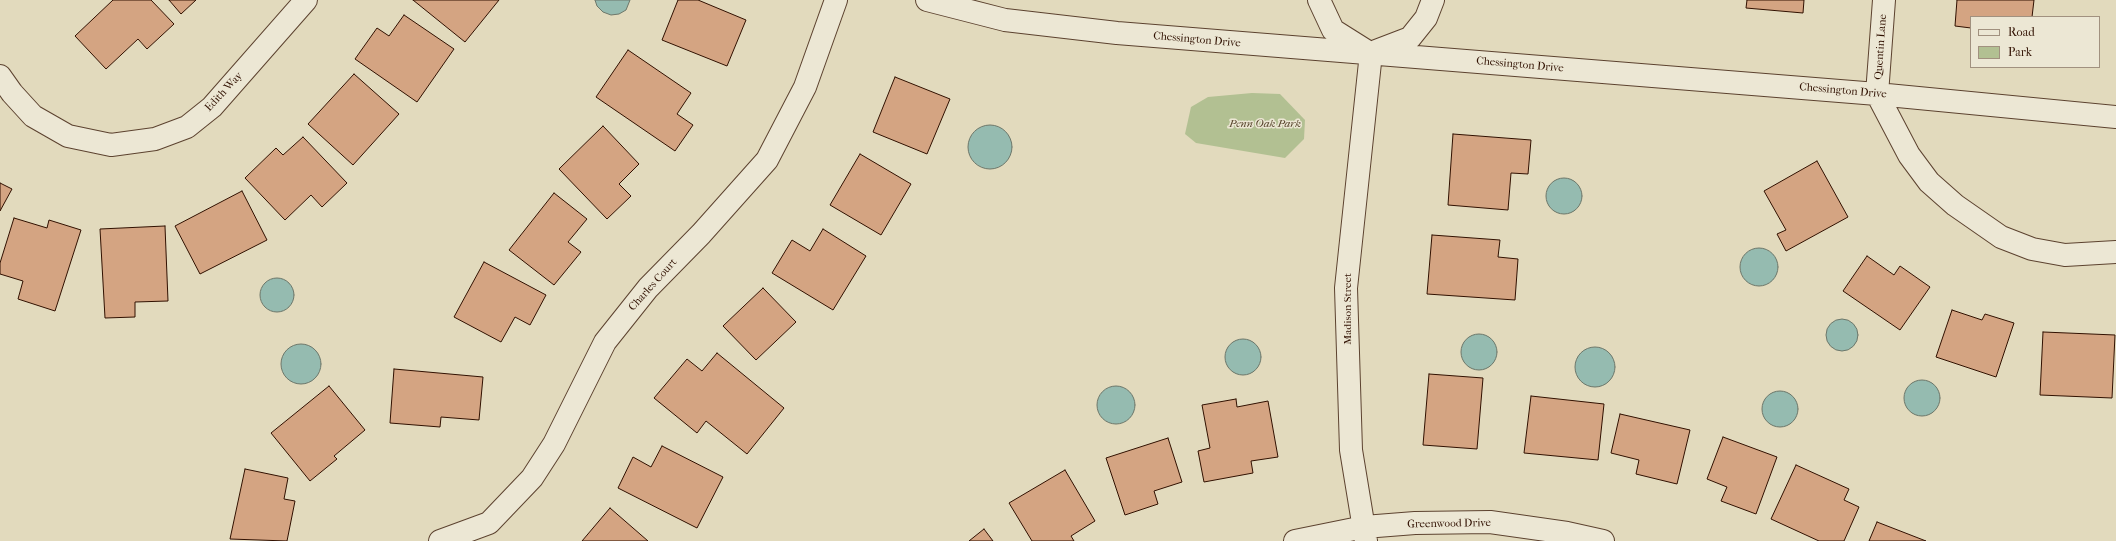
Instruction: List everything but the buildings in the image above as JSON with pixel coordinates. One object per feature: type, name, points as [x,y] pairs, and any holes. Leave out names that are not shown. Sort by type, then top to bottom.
[{"type":"street","name":"Edith Way","points":[[0,76],[12,93],[33,116],[68,136],[111,145],[155,139],[187,127],[212,107],[306,0]]},
{"type":"street","name":"Charles Court","points":[[440,541],[489,523],[532,478],[554,444],[605,342],[648,288],[701,234],[767,160],[805,87],[836,0]]},
{"type":"street","name":"Chessington Drive","points":[[927,0],[1005,20],[1117,33],[1877,94],[2116,117]]},
{"type":"street","points":[[1319,0],[1333,30],[1371,53],[1410,38],[1426,18],[1433,0]]},
{"type":"street","name":"Quentin Lane","points":[[1877,94],[1884,0]]},
{"type":"street","name":"Madison Street","points":[[1365,534],[1351,450],[1346,288],[1371,53]]},
{"type":"street","points":[[1877,94],[1909,154],[1929,182],[1955,205],[2001,237],[2032,250],[2065,255],[2116,252]]},
{"type":"street","name":"Greenwood Drive","points":[[1295,541],[1365,534],[1415,523],[1490,522],[1567,533],[1603,541]]},
{"type":"green space","name":"Penn Oak Park","points":[[1252,93],[1280,94],[1305,120],[1304,139],[1285,158],[1196,143],[1185,134],[1191,107],[1208,97]]},
{"type":"water","points":[[595,0],[630,0],[626,10],[619,14],[611,15],[603,12],[597,6]]},
{"type":"water","points":[[990,125],[1002,129],[1008,135],[1012,147],[1008,159],[1002,165],[990,169],[978,165],[972,159],[968,147],[972,135],[978,129]]},
{"type":"water","points":[[1564,178],[1574,181],[1579,186],[1582,196],[1579,206],[1574,211],[1564,214],[1554,211],[1549,206],[1546,196],[1549,186],[1554,181]]},
{"type":"water","points":[[1759,248],[1772,254],[1778,267],[1772,280],[1759,286],[1746,280],[1740,267],[1746,254]]},
{"type":"water","points":[[274,278],[280,278],[284,279],[291,285],[294,295],[293,302],[287,309],[280,312],[274,312],[270,311],[263,305],[260,298],[260,292],[261,288],[267,281]]},
{"type":"water","points":[[1839,319],[1845,319],[1855,326],[1858,335],[1857,341],[1851,348],[1845,351],[1839,351],[1829,344],[1826,338],[1826,332],[1833,322]]},
{"type":"water","points":[[1483,334],[1492,339],[1496,345],[1496,359],[1492,365],[1483,370],[1475,370],[1466,365],[1462,359],[1461,348],[1466,339],[1472,335]]},
{"type":"water","points":[[1243,339],[1253,342],[1258,347],[1261,357],[1258,367],[1253,372],[1243,375],[1233,372],[1228,367],[1225,357],[1228,347],[1233,342]]},
{"type":"water","points":[[305,344],[312,347],[318,353],[321,364],[320,372],[312,381],[305,384],[297,384],[290,381],[282,372],[281,360],[284,353],[293,345]]},
{"type":"water","points":[[1595,347],[1609,353],[1615,367],[1609,381],[1595,387],[1581,381],[1575,367],[1581,353]]},
{"type":"water","points":[[1922,380],[1932,383],[1937,388],[1940,398],[1937,408],[1932,413],[1922,416],[1912,413],[1907,408],[1904,398],[1907,388],[1912,383]]},
{"type":"water","points":[[1112,386],[1120,386],[1127,389],[1132,394],[1135,405],[1132,416],[1127,421],[1120,424],[1112,424],[1105,421],[1100,416],[1097,409],[1097,401],[1100,394],[1105,389]]},
{"type":"water","points":[[1784,391],[1793,396],[1797,402],[1797,416],[1793,422],[1784,427],[1776,427],[1767,422],[1763,416],[1762,405],[1767,396],[1773,392]]}]
